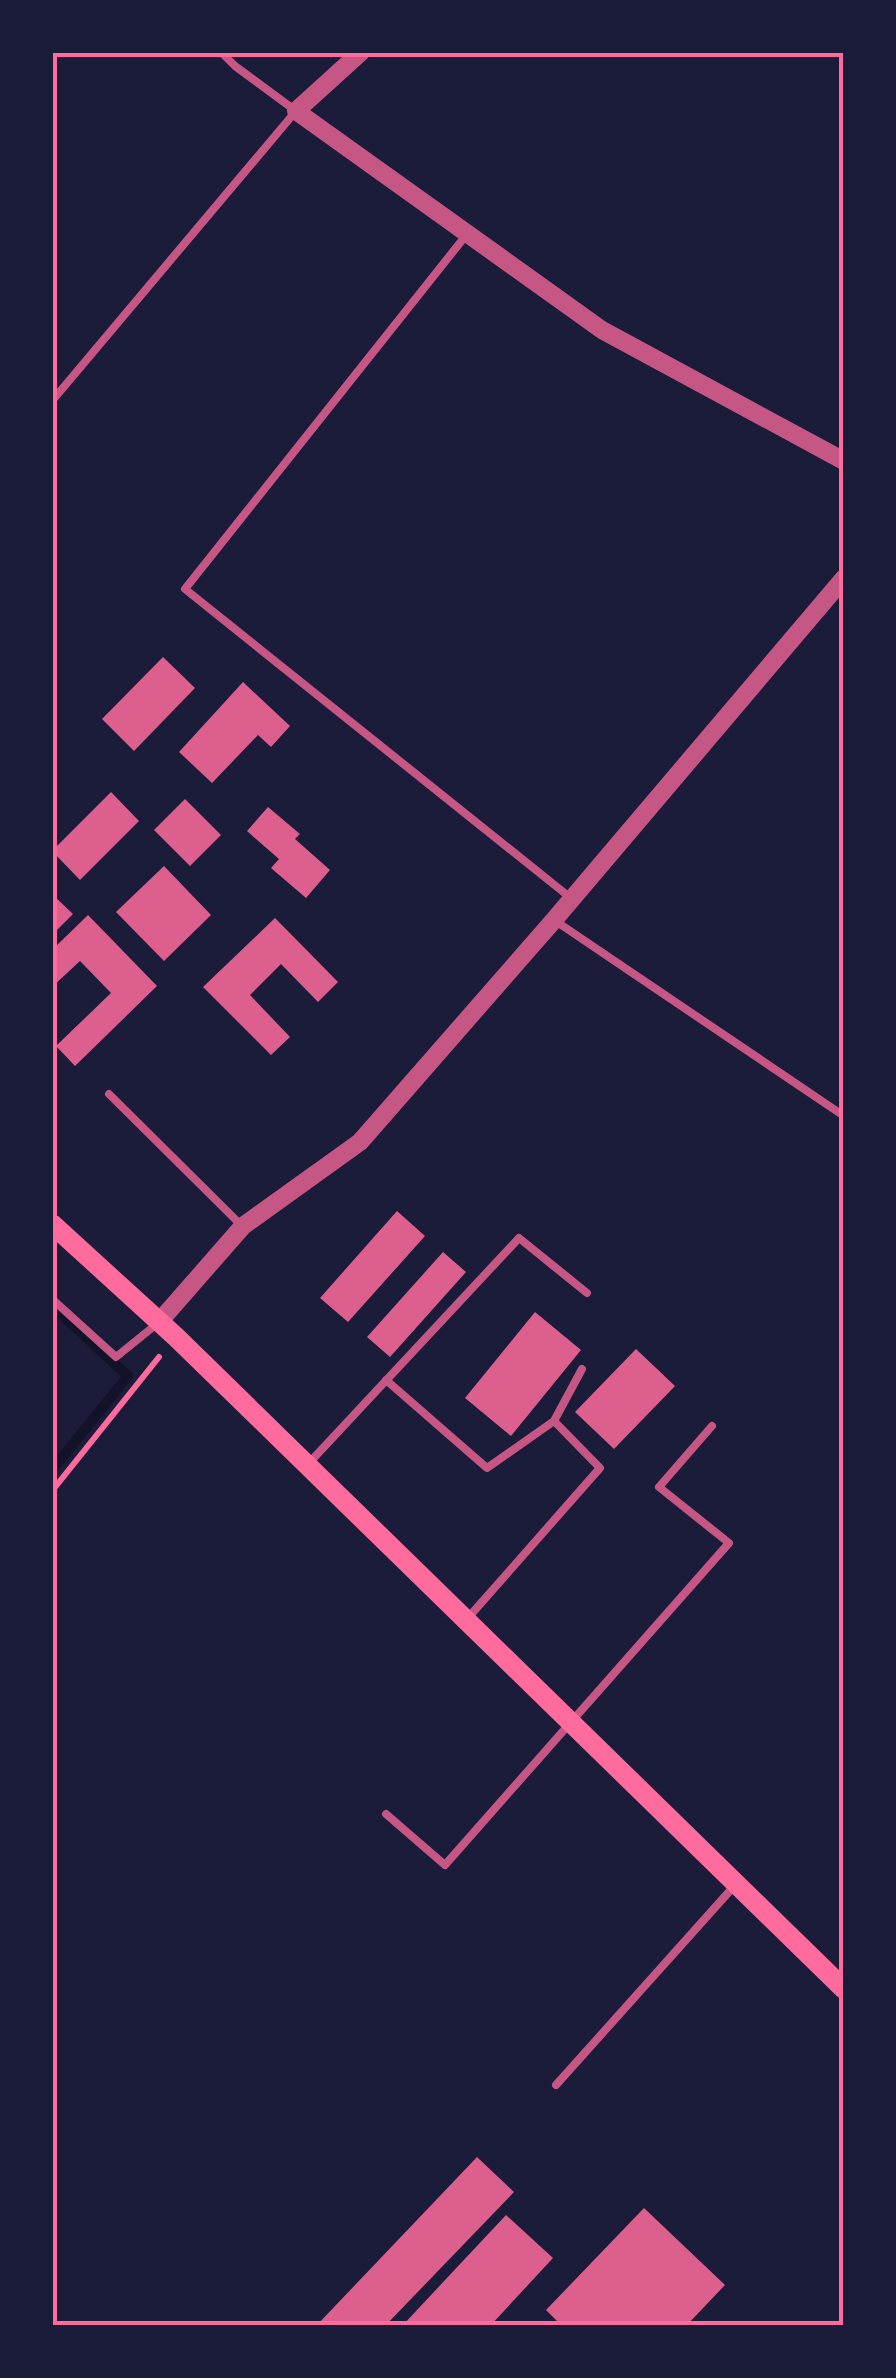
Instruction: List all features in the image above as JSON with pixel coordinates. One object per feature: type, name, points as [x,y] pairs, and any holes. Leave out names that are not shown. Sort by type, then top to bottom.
[{"type":"main road","points":[[52,1224],[176,1337],[844,1989]]},
{"type":"street","points":[[361,52],[296,111],[602,330],[844,461]]},
{"type":"street","points":[[159,1322],[243,1226],[360,1142],[844,578]]},
{"type":"lane","points":[[52,401],[296,111],[220,52]]},
{"type":"lane","points":[[467,234],[185,589],[572,898]]},
{"type":"lane","points":[[554,920],[843,1116]]},
{"type":"lane","points":[[109,1094],[243,1226]]},
{"type":"lane","points":[[307,1465],[520,1238],[587,1293]]},
{"type":"lane","points":[[52,1299],[116,1357],[159,1322]]},
{"type":"lane","points":[[386,1380],[487,1468],[554,1421],[582,1369]]},
{"type":"lane","points":[[466,1620],[600,1468],[554,1421]]},
{"type":"lane","points":[[386,1814],[445,1865],[729,1543],[659,1487],[712,1426]]},
{"type":"lane","points":[[556,2085],[736,1884]]},
{"type":"path","points":[[52,1491],[176,1337]]},
{"type":"building","points":[[163,657],[195,688],[134,751],[102,719]]},
{"type":"building","points":[[243,682],[290,726],[271,747],[258,735],[212,783],[179,752]]},
{"type":"building","points":[[111,792],[139,821],[80,880],[52,851]]},
{"type":"building","points":[[185,799],[221,835],[190,866],[154,830]]},
{"type":"building","points":[[268,807],[300,834],[295,839],[330,870],[306,898],[271,868],[279,859],[247,831]]},
{"type":"building","points":[[164,866],[211,915],[164,961],[116,912]]},
{"type":"building","points":[[52,894],[73,914],[52,935]]},
{"type":"building","points":[[88,915],[157,986],[75,1066],[56,1046],[111,993],[80,961],[52,987],[52,950]]},
{"type":"building","points":[[275,918],[338,982],[318,1002],[281,964],[250,995],[290,1037],[271,1055],[203,987]]},
{"type":"building","points":[[397,1211],[425,1236],[348,1322],[320,1298]]},
{"type":"building","points":[[443,1252],[466,1272],[390,1357],[367,1337]]},
{"type":"building","points":[[535,1312],[581,1350],[511,1436],[465,1398]]},
{"type":"building","points":[[636,1349],[675,1386],[614,1449],[575,1412]]},
{"type":"building","points":[[477,2157],[514,2192],[385,2326],[316,2326]]},
{"type":"building","points":[[644,2208],[725,2285],[686,2326],[562,2326],[546,2310]]},
{"type":"building","points":[[506,2215],[553,2258],[490,2326],[402,2326]]},
{"type":"waterway","points":[[52,1306],[128,1376],[52,1470]]}]
